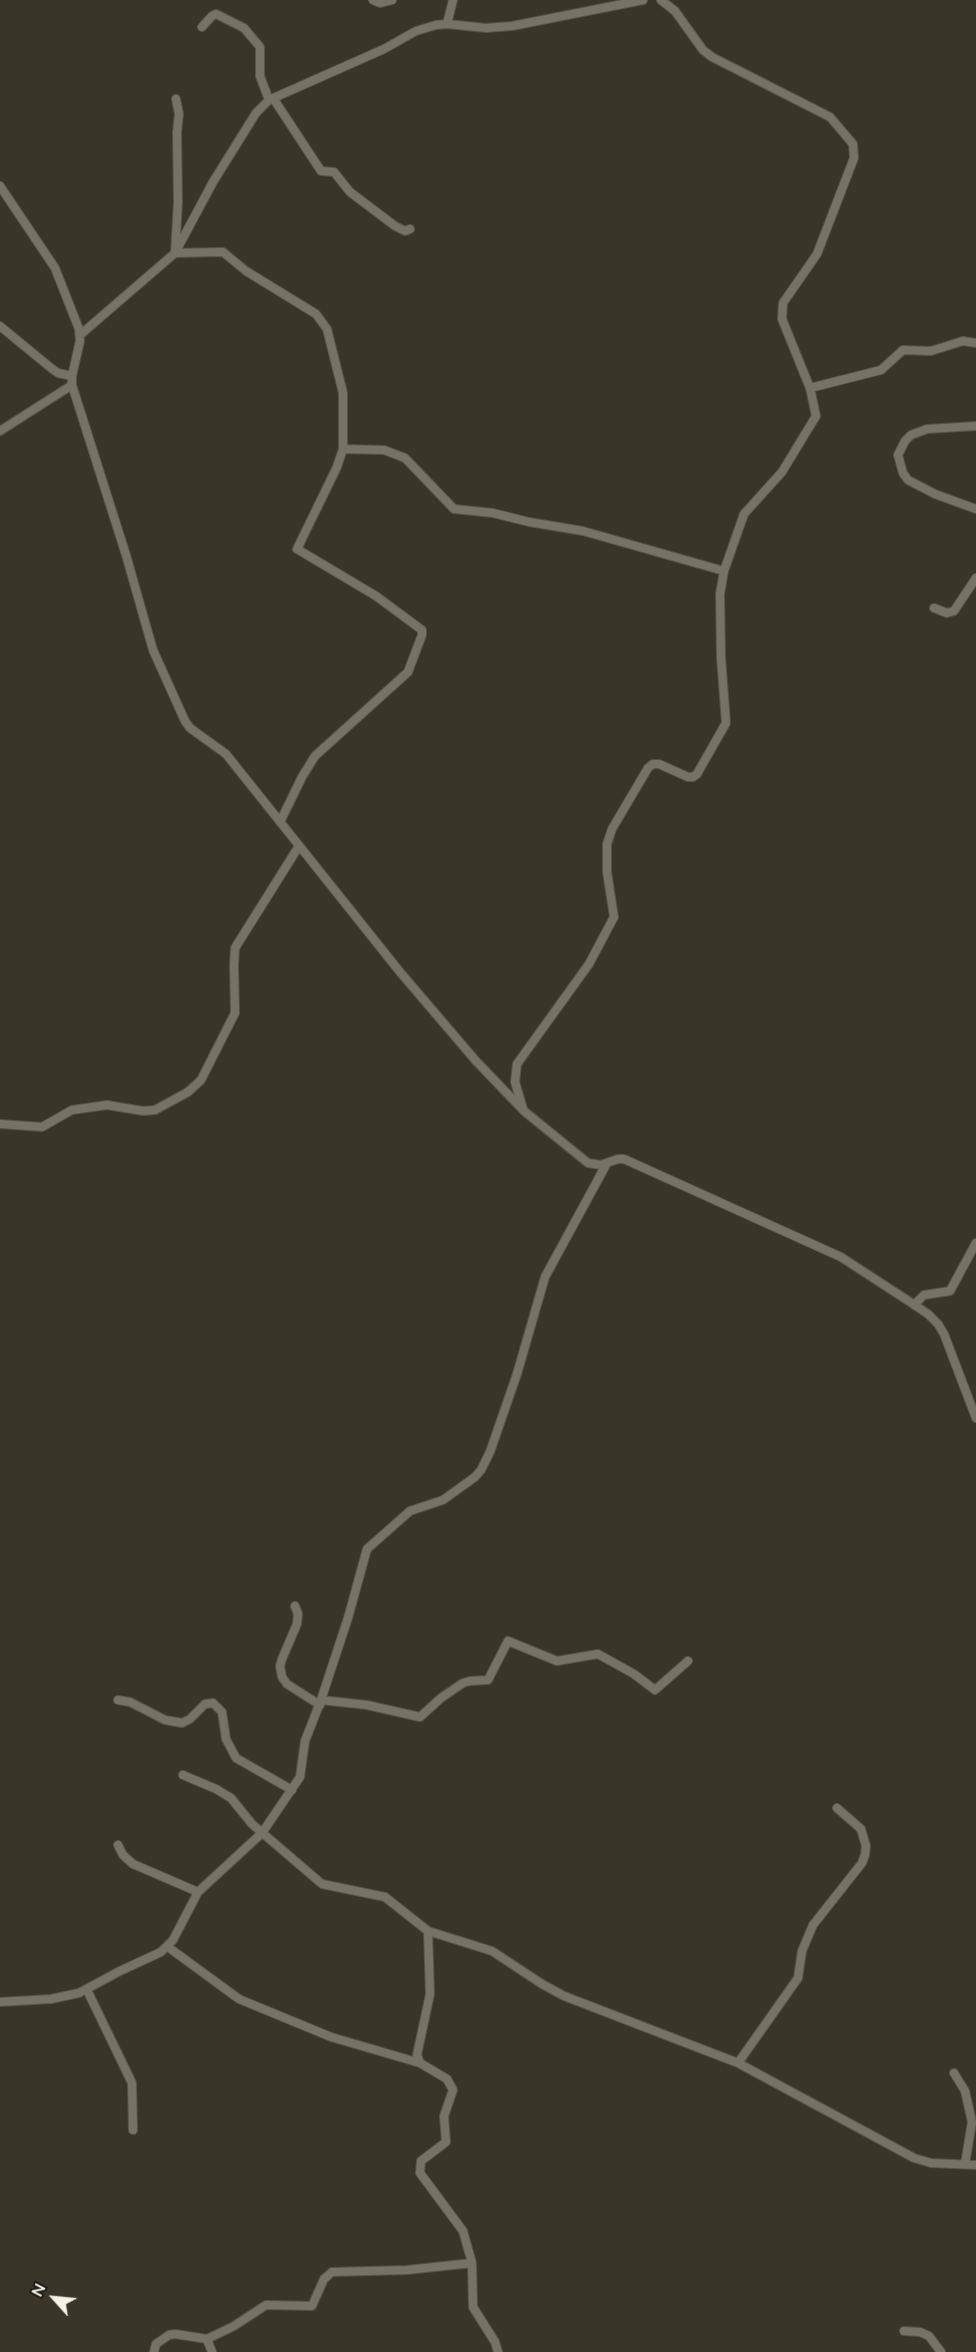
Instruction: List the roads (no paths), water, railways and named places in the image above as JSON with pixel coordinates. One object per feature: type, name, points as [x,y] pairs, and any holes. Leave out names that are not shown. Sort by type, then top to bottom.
[{"type":"street","points":[[372,0],[380,3],[392,0]]},
{"type":"street","points":[[447,24],[453,0]]},
{"type":"street","points":[[80,335],[175,253],[213,182],[256,113],[271,99],[384,49],[416,31],[447,24],[486,28],[512,26],[643,0]]},
{"type":"street","points":[[524,1111],[515,1082],[516,1064],[589,964],[614,917],[607,872],[607,844],[612,829],[648,768],[653,764],[659,764],[693,777],[697,774],[726,723],[720,594],[724,571],[744,514],[778,477],[814,423],[816,410],[810,388],[782,319],[781,310],[786,296],[817,254],[854,158],[853,144],[835,122],[824,113],[712,57],[704,50],[675,11],[661,0]]},
{"type":"street","points":[[202,27],[216,14],[244,27],[260,47],[260,76],[271,99],[319,169],[336,174],[350,192],[395,226],[405,231],[410,229]]},
{"type":"street","points":[[175,253],[179,114],[176,99]]},
{"type":"street","points":[[0,186],[55,268],[80,335],[72,385],[126,555],[153,650],[185,721],[198,735],[226,754],[400,972],[476,1061],[524,1111],[588,1163],[594,1165],[624,1159],[841,1257],[914,1305],[938,1324],[944,1334],[976,1418]]},
{"type":"street","points":[[175,253],[223,252],[246,271],[323,321],[344,393],[343,449],[337,467],[297,549],[376,596],[418,626],[422,635],[412,666],[403,679],[315,756],[280,822]]},
{"type":"street","points":[[0,326],[58,373],[72,376]]},
{"type":"street","points":[[810,388],[881,370],[903,350],[932,351],[963,341],[976,343]]},
{"type":"street","points":[[0,431],[72,385]]},
{"type":"street","points":[[976,426],[927,429],[911,435],[904,441],[898,455],[903,473],[908,480],[935,494],[976,509]]},
{"type":"street","points":[[343,449],[384,450],[405,458],[454,509],[493,513],[583,531],[724,571]]},
{"type":"street","points":[[934,608],[947,613],[954,611],[976,578]]},
{"type":"street","points":[[0,1124],[42,1127],[72,1110],[107,1105],[142,1111],[155,1110],[188,1092],[201,1080],[235,1013],[236,948],[299,846]]},
{"type":"street","points":[[0,2002],[58,1998],[87,1990],[112,1975],[161,1952],[168,1947],[198,1893],[262,1833],[292,1790],[302,1770],[305,1741],[321,1703],[368,1549],[410,1511],[443,1500],[474,1477],[485,1461],[517,1374],[545,1277],[608,1163]]},
{"type":"street","points":[[914,1305],[924,1295],[951,1291],[976,1244]]},
{"type":"street","points":[[295,1606],[298,1614],[297,1624],[280,1666],[282,1677],[287,1684],[321,1703],[368,1706],[420,1717],[441,1698],[463,1683],[488,1680],[508,1641],[557,1660],[598,1654],[634,1674],[655,1690],[688,1661]]},
{"type":"street","points":[[118,1700],[130,1702],[165,1720],[182,1723],[190,1719],[205,1704],[213,1703],[222,1712],[226,1739],[236,1758],[292,1790]]},
{"type":"street","points":[[183,1775],[231,1798],[262,1833],[322,1884],[385,1897],[428,1931],[492,1951],[564,1996],[738,2063],[914,2158],[931,2163],[976,2165]]},
{"type":"street","points":[[738,2063],[798,1978],[802,1951],[813,1925],[866,1855],[861,1829],[837,1809]]},
{"type":"street","points":[[118,1845],[123,1855],[133,1864],[198,1893]]},
{"type":"street","points":[[420,2063],[417,2055],[430,1994],[428,1931]]},
{"type":"street","points":[[168,1947],[238,1998],[331,2037],[420,2063],[447,2079],[453,2090],[444,2116],[446,2142],[421,2161],[420,2173],[459,2224],[472,2263],[473,2307],[495,2342],[498,2352]]},
{"type":"street","points":[[87,1990],[132,2083],[133,2130]]},
{"type":"street","points":[[954,2073],[965,2091],[972,2122],[964,2164]]},
{"type":"street","points":[[154,2352],[156,2344],[169,2335],[207,2339],[234,2326],[266,2305],[312,2306],[324,2279],[332,2272],[407,2270],[472,2263]]},
{"type":"street","points":[[904,2331],[928,2336],[941,2352]]},
{"type":"street","points":[[207,2339],[212,2352]]}]
